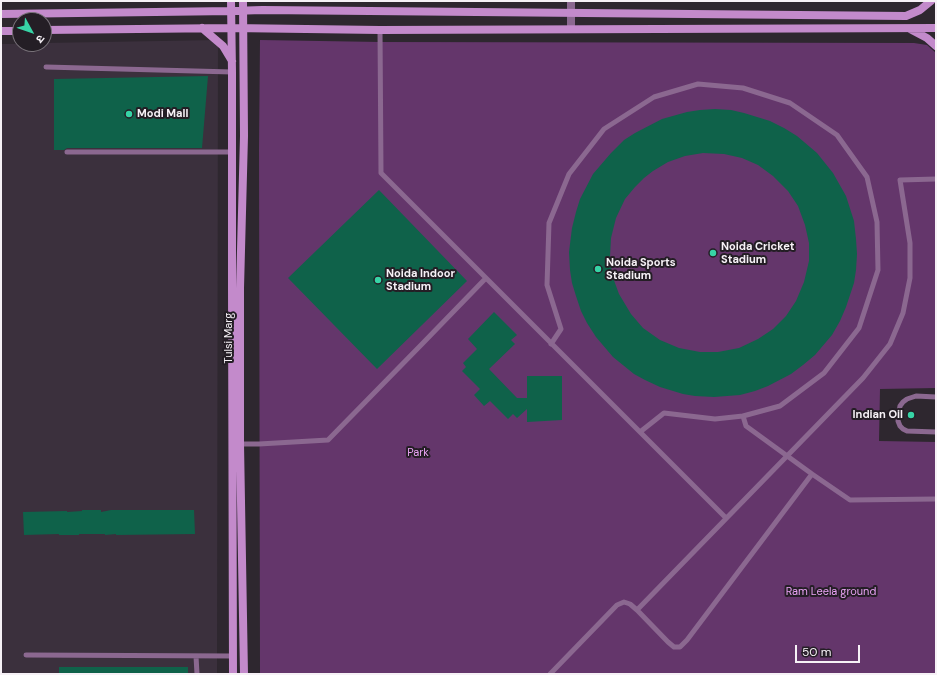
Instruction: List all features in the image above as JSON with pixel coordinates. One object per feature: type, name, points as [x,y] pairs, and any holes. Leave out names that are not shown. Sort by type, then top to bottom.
[{"type":"main road","name":"Tulsi Marg","points":[[231,1],[232,288],[244,674]]},
{"type":"main road","name":"Tulsi Marg","points":[[233,674],[236,443],[244,136],[243,1]]},
{"type":"main road","points":[[1,14],[232,12],[262,10],[906,16],[920,10],[931,1]]},
{"type":"main road","points":[[202,28],[223,46],[232,61]]},
{"type":"main road","points":[[52,30],[202,28],[380,30],[571,28],[936,28]]},
{"type":"main road","points":[[909,28],[927,38],[936,46]]},
{"type":"main road","points":[[1,31],[12,30]]},
{"type":"street","points":[[571,1],[571,28]]},
{"type":"lane","points":[[380,30],[381,173],[726,518]]},
{"type":"lane","points":[[46,67],[232,72]]},
{"type":"lane","points":[[551,344],[561,329],[547,285],[549,223],[569,174],[604,129],[654,97],[698,84],[742,88],[790,103],[837,134],[867,177],[877,222],[878,270],[859,328],[824,373],[780,406],[743,416],[715,420],[664,414],[640,432]]},
{"type":"lane","points":[[67,152],[232,152]]},
{"type":"lane","points":[[636,610],[863,378],[890,344],[903,313],[910,278],[910,244],[900,180],[936,179]]},
{"type":"lane","points":[[236,443],[259,444],[328,440],[486,278]]},
{"type":"lane","points":[[936,397],[916,396],[907,399],[900,406],[898,421],[900,426],[907,431],[936,432]]},
{"type":"lane","points":[[743,416],[746,426],[786,456],[850,500],[936,499]]},
{"type":"lane","points":[[550,674],[617,605],[624,602],[630,604],[674,647],[680,647],[687,640],[812,474]]},
{"type":"lane","points":[[26,655],[233,656]]},
{"type":"lane","points":[[196,656],[197,674]]},
{"type":"shaded area","points":[[218,40],[217,674],[1,674],[1,44],[12,44],[12,52],[52,52],[52,43]]},
{"type":"green space","name":"Noida Sports Stadium","points":[[260,40],[380,42],[914,43],[927,45],[936,53],[936,388],[880,389],[879,441],[936,442],[936,674],[260,674]]},
{"type":"building","name":"Modi Mall","points":[[208,76],[202,148],[67,148],[64,150],[54,150],[54,79]]},
{"type":"building","points":[[700,110],[731,110],[744,113],[770,121],[797,136],[817,153],[833,173],[846,196],[854,221],[857,254],[854,283],[846,307],[832,335],[815,355],[791,374],[768,386],[740,395],[714,397],[683,394],[660,387],[634,374],[613,357],[596,337],[587,323],[576,296],[570,270],[569,252],[572,228],[580,199],[593,174],[624,140],[635,133],[662,119]],"holes":[[[703,153],[724,154],[742,158],[758,165],[773,176],[788,191],[798,206],[805,225],[809,243],[809,261],[804,282],[796,301],[786,316],[773,329],[758,339],[739,348],[718,352],[700,352],[679,348],[660,340],[643,328],[631,314],[619,294],[612,275],[610,257],[611,238],[616,218],[625,199],[635,187],[653,171],[668,162],[685,156]]]},
{"type":"building","name":"Noida Indoor Stadium","points":[[379,190],[467,281],[377,369],[288,278]]},
{"type":"building","points":[[494,312],[517,335],[511,340],[515,344],[489,369],[517,398],[527,398],[527,376],[562,376],[562,420],[527,422],[527,409],[517,418],[513,414],[508,419],[490,401],[484,406],[474,395],[480,389],[462,371],[466,367],[463,363],[477,349],[468,339]]},
{"type":"building","points":[[101,510],[101,512],[111,510],[194,510],[195,534],[24,535],[23,512],[67,512]]},
{"type":"building","points":[[59,667],[188,667],[188,674],[59,674]]},
{"type":"place","name":"Modi Mall","points":[[129,114]]},
{"type":"place","name":"Noida Cricket Stadium","points":[[713,253]]},
{"type":"place","name":"Noida Sports Stadium","points":[[598,269]]},
{"type":"place","name":"Noida Indoor Stadium","points":[[378,280]]},
{"type":"place","name":"Indian Oil","points":[[911,415]]},
{"type":"park label","name":"Park","points":[[418,453]]},
{"type":"park label","name":"Ram Leela ground","points":[[831,592]]}]
